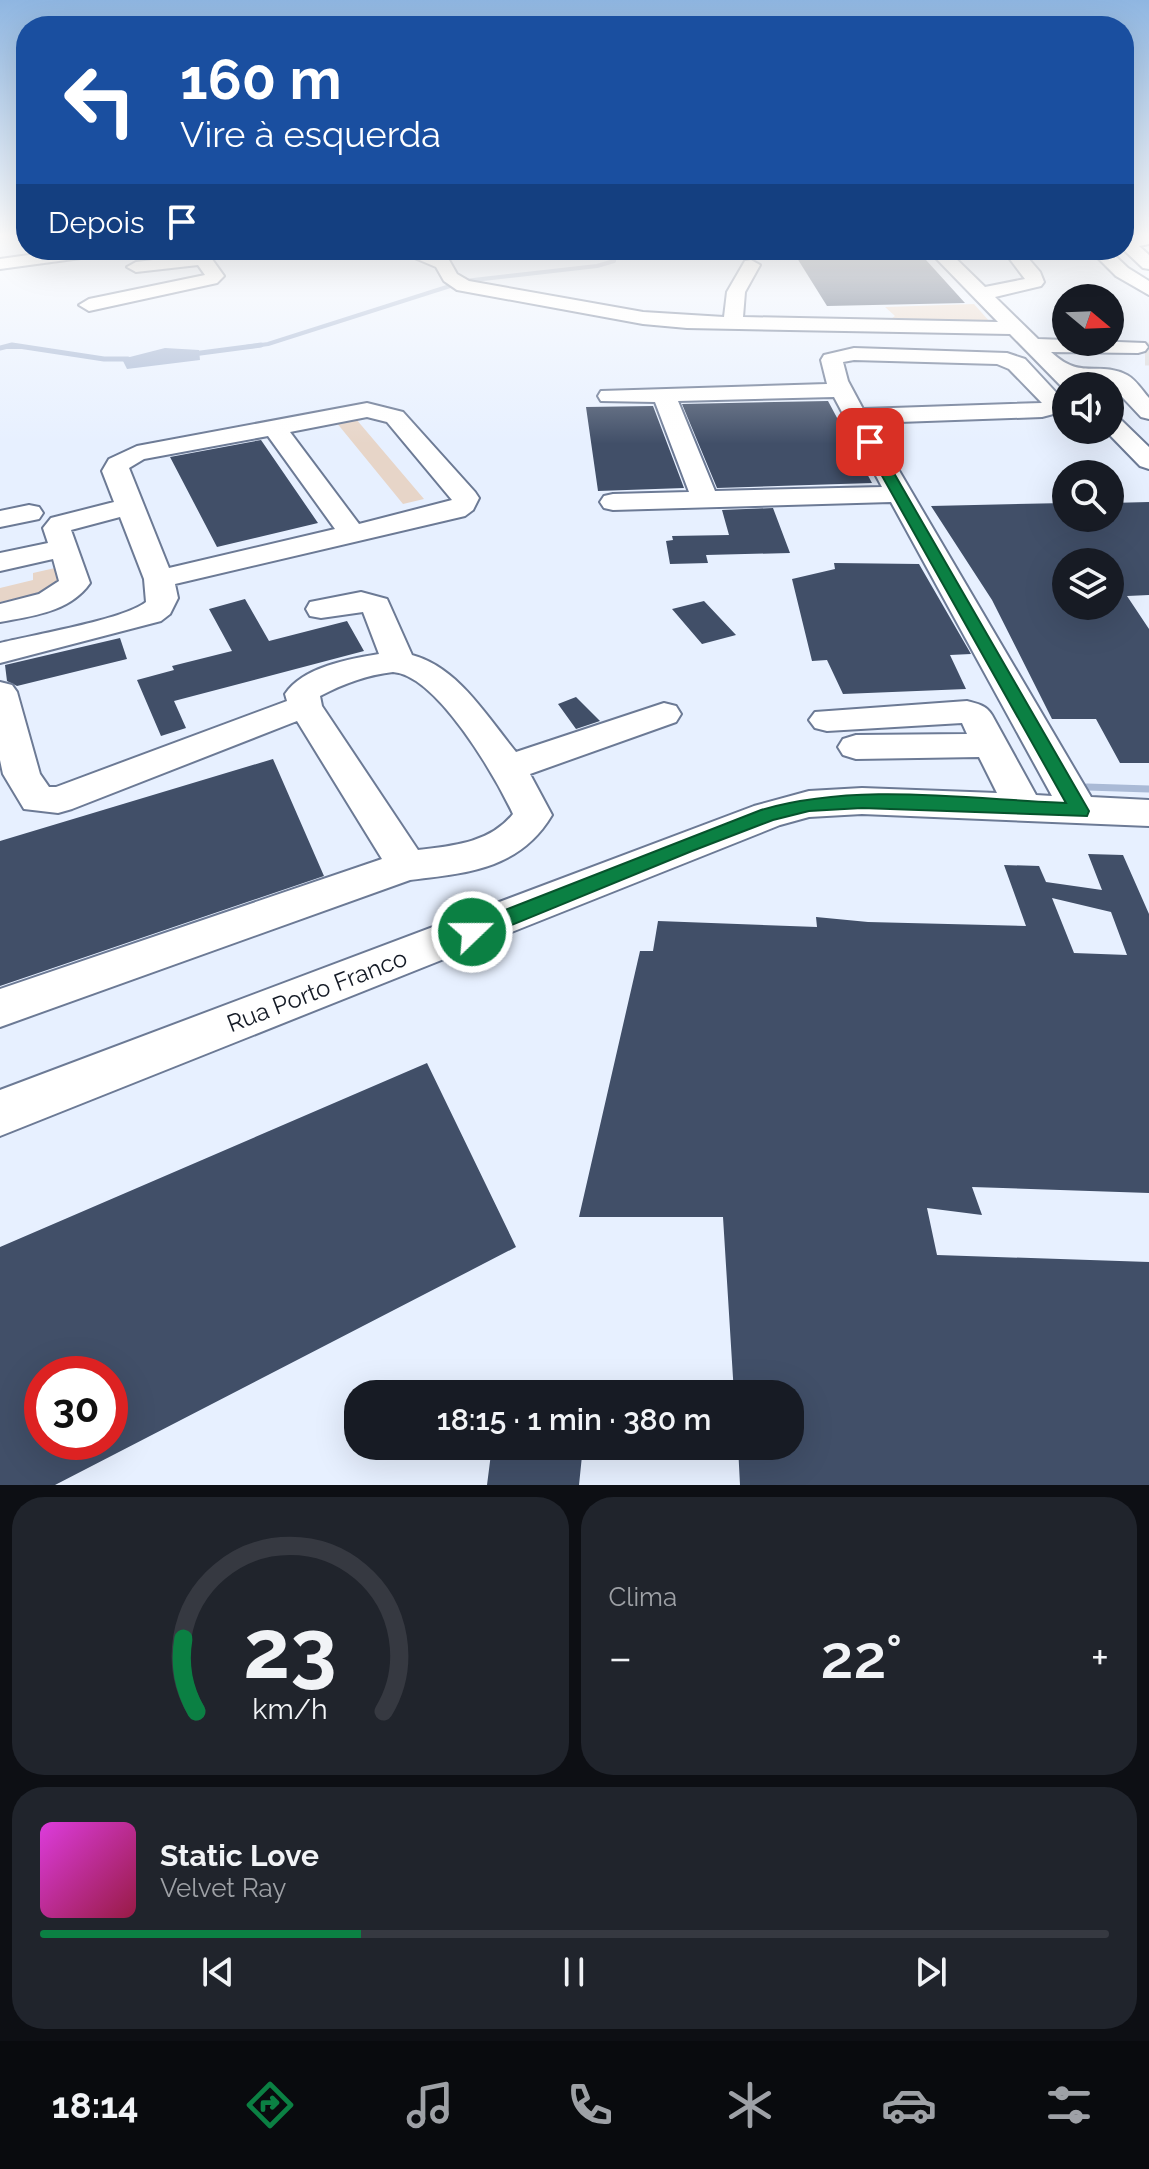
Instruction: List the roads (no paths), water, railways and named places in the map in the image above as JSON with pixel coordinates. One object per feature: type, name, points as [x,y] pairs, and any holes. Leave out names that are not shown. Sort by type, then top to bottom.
[{"type":"street","points":[[572,305],[687,322],[1144,347]]},
{"type":"street","points":[[678,305],[687,322]]},
{"type":"street","points":[[732,305],[734,323]]},
{"type":"street","points":[[993,305],[1060,372]]},
{"type":"street","points":[[1030,341],[1052,340]]},
{"type":"street","points":[[1124,343],[1144,347]]},
{"type":"street","points":[[855,416],[1042,410],[1053,407],[1053,401],[1017,364],[984,356],[838,356],[832,360],[832,367],[855,416],[1080,811]]},
{"type":"street","points":[[1124,383],[1149,412]]},
{"type":"street","points":[[609,396],[842,390]]},
{"type":"street","points":[[664,395],[705,499]]},
{"type":"street","points":[[0,653],[150,614],[163,598],[159,579],[115,471],[127,457],[352,411],[383,412],[395,417],[466,498],[464,504],[455,510],[159,579]]},
{"type":"street","points":[[273,426],[352,533]]},
{"type":"street","points":[[1124,435],[1145,454]]},
{"type":"street","points":[[613,502],[898,494]]},
{"type":"street","points":[[0,613],[49,601],[75,583],[57,528],[61,524],[129,506]]},
{"type":"street","points":[[0,519],[29,513]]},
{"type":"street","points":[[0,562],[63,548]]},
{"type":"street","points":[[321,609],[361,601],[376,606],[399,662]]},
{"type":"street","points":[[0,1008],[407,866],[475,857],[511,841],[524,830],[533,815],[509,768],[439,684],[419,667],[399,662],[370,666],[315,685],[302,694],[305,706],[407,866]]},
{"type":"street","points":[[0,692],[22,774],[38,800],[58,800],[305,706]]},
{"type":"street","points":[[827,720],[967,712],[980,719],[1024,809]]},
{"type":"street","points":[[509,768],[664,714]]},
{"type":"street","points":[[856,747],[993,745]]},
{"type":"street","name":"Rua Porto Franco","points":[[0,1113],[768,815],[809,804],[862,801],[1149,813]]},
{"type":"water","points":[[165,348],[199,350],[200,360],[127,369],[122,359]]},
{"type":"waterway","points":[[250,346],[268,344],[389,305]]},
{"type":"waterway","points":[[4,347],[12,345],[104,359],[128,359]]},
{"type":"waterway","points":[[250,346],[261,345]]},
{"type":"waterway","points":[[193,354],[250,346]]},
{"type":"waterway","points":[[0,348],[4,347]]},
{"type":"waterway","points":[[4,347],[25,347]]},
{"type":"waterway","points":[[1087,787],[1149,789]]}]
